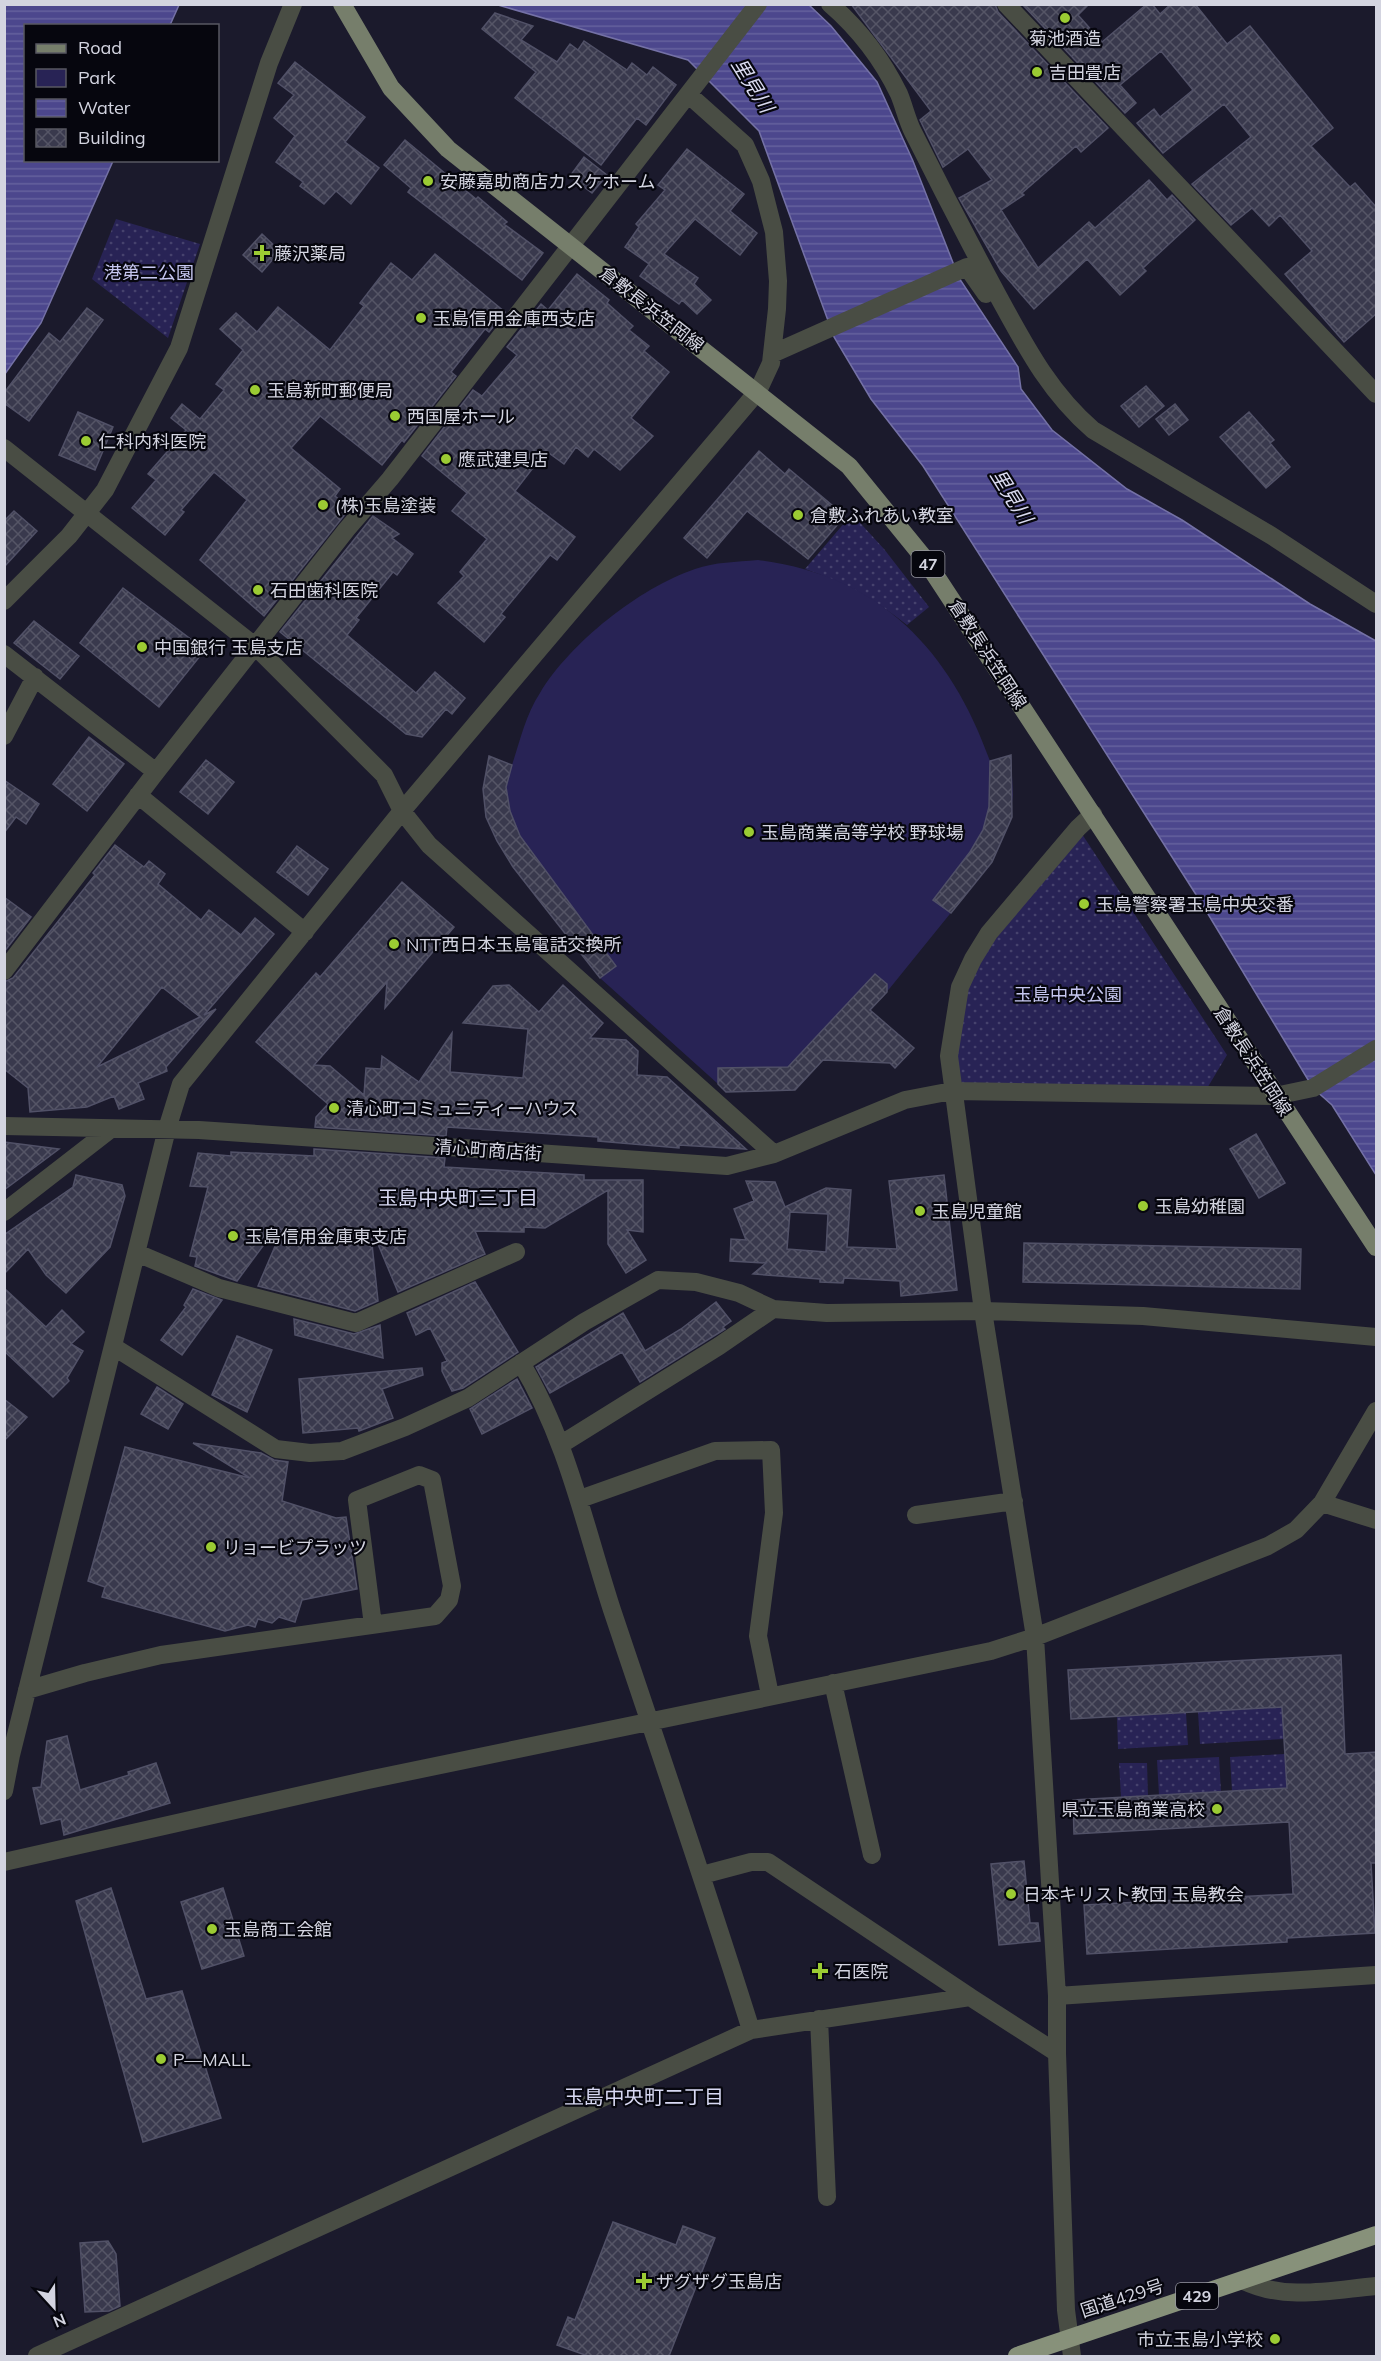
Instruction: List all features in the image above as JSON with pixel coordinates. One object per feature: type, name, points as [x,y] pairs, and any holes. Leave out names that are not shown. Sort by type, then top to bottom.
[{"type":"highway","name":"国道429号","points":[[1017,2356],[1377,2235]]},
{"type":"main road","name":"倉敷長浜笠岡線","points":[[342,4],[391,88],[448,149],[758,391],[849,466],[924,558],[1275,1096],[1377,1248]]},
{"type":"street","points":[[4,600],[89,513],[105,490],[179,348],[269,63],[293,4]]},
{"type":"street","points":[[4,971],[138,795],[572,246],[758,4]]},
{"type":"street","points":[[830,4],[850,22],[886,72],[947,200],[1004,306],[1047,383],[1071,411],[1093,430],[1272,536],[1377,604]]},
{"type":"street","points":[[1006,4],[1377,394]]},
{"type":"street","points":[[4,1791],[166,1129],[180,1084],[306,932],[402,811],[758,391],[771,363],[778,281],[774,232],[762,182],[745,145],[694,90]]},
{"type":"street","points":[[947,200],[946,206],[967,267],[991,303],[1004,306]]},
{"type":"street","points":[[772,354],[967,267]]},
{"type":"street","points":[[4,448],[256,647],[384,775],[402,811],[429,845],[482,895],[774,1154]]},
{"type":"street","points":[[4,654],[156,772]]},
{"type":"street","points":[[4,736],[35,677]]},
{"type":"street","points":[[138,795],[306,932]]},
{"type":"street","points":[[1072,2356],[1069,2338],[1057,2053],[1057,1996],[1035,1637],[983,1311],[949,1056],[953,1018],[960,987],[973,959],[989,933],[1078,828],[1093,814]]},
{"type":"street","name":"清心町商店街","points":[[4,1126],[199,1130],[727,1166],[774,1154],[905,1100],[952,1091],[1275,1096],[1313,1088],[1377,1049]]},
{"type":"street","points":[[4,1212],[111,1129]]},
{"type":"street","points":[[137,1253],[219,1288],[356,1323],[516,1252]]},
{"type":"street","points":[[114,1347],[276,1449],[310,1453],[342,1451],[405,1427],[468,1398],[584,1322],[658,1280],[707,1285],[738,1293],[773,1309],[886,1314],[983,1311],[1143,1316],[1377,1337]]},
{"type":"street","points":[[560,1445],[719,1346],[773,1309]]},
{"type":"street","points":[[521,1363],[544,1401],[579,1499],[596,1560],[702,1875],[751,2030]]},
{"type":"street","points":[[4,1862],[770,1695],[991,1651],[1035,1637],[1268,1546],[1296,1530],[1322,1503],[1377,1411]]},
{"type":"street","points":[[579,1499],[715,1451],[771,1450],[774,1513],[758,1636],[770,1695]]},
{"type":"street","points":[[27,1690],[86,1672],[161,1655],[373,1625],[435,1616],[449,1600],[452,1586],[432,1480],[419,1475],[357,1500],[373,1625]]},
{"type":"street","points":[[916,1515],[1014,1501]]},
{"type":"street","points":[[1322,1503],[1377,1520]]},
{"type":"street","points":[[833,1683],[872,1855]]},
{"type":"street","points":[[702,1875],[751,1862],[768,1862],[1057,2053]]},
{"type":"street","points":[[1057,1996],[1377,1975]]},
{"type":"street","points":[[37,2356],[751,2030],[970,1997]]},
{"type":"street","points":[[819,2019],[827,2197]]},
{"type":"street","points":[[1244,2281],[1263,2290],[1293,2294],[1377,2286]]},
{"type":"green space","name":"港第二公園","points":[[116,219],[200,244],[168,338],[92,279]]},
{"type":"green space","points":[[852,514],[884,549],[929,607],[907,625],[858,593],[805,569]]},
{"type":"green space","name":"玉島商業高等学校 野球場","points":[[758,560],[801,568],[840,582],[874,601],[904,624],[931,652],[954,684],[974,721],[990,761],[1011,755],[1013,795],[1009,823],[979,878],[890,988],[795,1090],[727,1092],[600,978],[513,867],[486,817],[483,789],[489,756],[512,765],[527,719],[540,693],[569,655],[608,619],[651,589],[695,569]]},
{"type":"green space","name":"玉島中央公園","points":[[1078,828],[1227,1055],[1203,1095],[952,1091],[960,987]]},
{"type":"green space","points":[[1282,1707],[1284,1739],[1200,1744],[1198,1712]]},
{"type":"green space","points":[[1186,1713],[1188,1745],[1118,1749],[1117,1716]]},
{"type":"green space","points":[[1285,1754],[1287,1788],[1232,1791],[1230,1757]]},
{"type":"green space","points":[[1219,1757],[1221,1792],[1159,1795],[1157,1760]]},
{"type":"green space","points":[[1119,1763],[1147,1763],[1148,1796],[1121,1797]]},
{"type":"water","points":[[5,4],[179,5],[170,24],[24,24],[24,162],[113,162],[41,323],[5,374]]},
{"type":"water","name":"里見川","points":[[498,5],[809,5],[831,26],[877,82],[913,161],[959,278],[1018,367],[1021,389],[1052,430],[1127,489],[1182,520],[1310,604],[1376,641],[1376,1175],[1332,1105],[1313,1088],[1202,904],[923,466],[871,399],[834,337],[759,131],[688,60]]},
{"type":"building","points":[[851,4],[995,4],[998,12],[1108,128],[1081,152],[1076,146],[1022,193],[1024,195],[1001,210],[1038,268],[1089,222],[1095,228],[1149,180],[1167,200],[1172,195],[1195,220],[1143,268],[1146,271],[1120,295],[1087,259],[1034,309],[1001,271],[959,198],[992,180],[968,149],[943,167],[920,120],[931,111]]},
{"type":"building","points":[[1022,4],[1089,4],[1078,15],[1102,42],[1147,4],[1152,4],[1160,14],[1171,4],[1195,4],[1227,44],[1250,26],[1333,128],[1311,146],[1350,187],[1355,183],[1377,208],[1377,313],[1344,342],[1285,274],[1312,251],[1280,215],[1269,226],[1252,208],[1231,225],[1192,184],[1251,137],[1224,104],[1163,153],[1137,123],[1154,109],[1160,117],[1193,90],[1161,51],[1120,85],[1136,103],[1125,113]]},
{"type":"building","points":[[495,13],[533,26],[521,40],[557,62],[570,44],[578,50],[584,41],[627,70],[632,63],[647,75],[653,67],[676,85],[646,125],[637,118],[601,165],[515,98],[536,72],[482,29]]},
{"type":"building","points":[[295,62],[365,117],[345,142],[379,168],[351,204],[336,191],[324,204],[300,186],[303,182],[276,162],[295,136],[274,118],[294,95],[278,83]]},
{"type":"building","points":[[405,140],[476,199],[478,197],[507,222],[504,224],[543,253],[522,280],[408,192],[411,188],[384,165]]},
{"type":"building","points":[[687,149],[744,194],[730,211],[757,233],[740,255],[695,219],[664,254],[698,278],[694,284],[711,300],[697,314],[682,300],[679,304],[640,276],[649,264],[625,247],[639,227],[636,224],[665,190],[658,185]]},
{"type":"building","points":[[584,157],[607,175],[592,193],[570,176]]},
{"type":"building","name":"藤沢薬局","points":[[262,234],[280,251],[262,272],[243,255]]},
{"type":"building","points":[[435,254],[505,312],[489,332],[485,329],[451,372],[456,376],[404,442],[402,440],[382,465],[320,416],[291,448],[340,489],[335,496],[350,508],[264,616],[200,560],[247,500],[214,472],[181,510],[184,512],[165,535],[132,508],[156,480],[148,474],[186,430],[171,418],[182,404],[200,419],[224,390],[216,384],[243,350],[220,329],[236,313],[257,332],[278,307],[330,350],[364,306],[360,303],[391,263],[412,280]]},
{"type":"building","points":[[577,274],[609,300],[607,303],[633,326],[629,330],[649,346],[644,351],[669,372],[631,418],[653,436],[620,470],[594,449],[588,457],[576,447],[564,464],[546,451],[515,491],[575,537],[557,560],[550,555],[501,614],[505,617],[484,642],[438,603],[464,576],[460,572],[487,539],[452,511],[467,493],[422,456],[473,390],[482,396],[517,355],[507,347],[541,304],[548,310]]},
{"type":"building","points":[[87,308],[103,320],[29,421],[4,403],[4,393],[49,333],[60,342]]},
{"type":"building","points":[[1146,386],[1164,406],[1139,427],[1121,406]]},
{"type":"building","points":[[1175,404],[1188,420],[1169,435],[1156,419]]},
{"type":"building","name":"仁科内科医院","points":[[78,412],[113,427],[95,470],[59,455]]},
{"type":"building","points":[[1249,412],[1274,440],[1270,443],[1290,467],[1266,488],[1220,437]]},
{"type":"building","points":[[759,451],[785,474],[789,469],[845,516],[808,559],[747,511],[707,558],[684,538]]},
{"type":"building","points":[[14,511],[37,531],[4,567],[4,521]]},
{"type":"building","points":[[373,516],[399,534],[392,538],[413,554],[397,575],[393,572],[356,618],[359,620],[347,635],[416,693],[435,672],[465,698],[452,714],[446,709],[422,737],[406,734],[280,632]]},
{"type":"building","name":"中国銀行 玉島支店","points":[[123,588],[205,650],[159,707],[80,643]]},
{"type":"building","points":[[34,621],[79,656],[60,679],[14,643]]},
{"type":"building","points":[[89,737],[124,764],[87,811],[53,784]]},
{"type":"building","points":[[1011,755],[1012,817],[992,862],[951,913],[933,900],[970,852],[983,830],[989,807],[990,761]]},
{"type":"building","points":[[489,756],[512,765],[506,787],[510,811],[520,836],[616,966],[600,978],[513,867],[497,841],[486,817],[483,789]]},
{"type":"building","points":[[206,760],[234,782],[208,814],[180,792]]},
{"type":"building","points":[[4,780],[39,804],[26,824],[16,817],[4,833]]},
{"type":"building","points":[[115,845],[144,867],[149,861],[165,874],[158,884],[201,920],[209,910],[241,935],[255,918],[274,934],[204,1015],[216,1009],[166,1067],[167,1071],[138,1083],[144,1099],[119,1109],[114,1096],[87,1107],[30,1112],[28,1088],[4,1069],[4,982],[13,978],[95,875],[93,873]],"holes":[[[162,987],[200,1017],[97,1067]]]},
{"type":"building","points":[[297,846],[328,869],[308,895],[277,872]]},
{"type":"building","points":[[402,882],[454,927],[385,1008],[387,982],[314,1065],[330,1066],[364,1095],[366,1068],[381,1069],[382,1056],[419,1082],[452,1033],[450,1072],[523,1078],[528,1029],[463,1023],[493,986],[509,985],[539,1012],[563,985],[603,1023],[590,1038],[626,1040],[638,1051],[637,1075],[667,1077],[746,1149],[679,1145],[679,1148],[598,1141],[598,1137],[447,1127],[446,1136],[315,1127],[316,1117],[328,1104],[256,1042],[316,973],[320,977]]},
{"type":"building","points":[[4,897],[31,917],[4,952]]},
{"type":"building","points":[[875,974],[887,984],[887,992],[870,1010],[914,1048],[895,1068],[890,1063],[823,1060],[795,1090],[726,1092],[718,1084],[718,1068],[788,1067]]},
{"type":"building","points":[[1256,1134],[1285,1183],[1259,1198],[1230,1149]]},
{"type":"building","points":[[4,1142],[59,1149],[4,1190]]},
{"type":"building","points":[[314,1149],[445,1158],[444,1167],[584,1175],[584,1180],[643,1180],[643,1232],[627,1230],[646,1260],[626,1273],[608,1244],[608,1190],[545,1228],[524,1227],[524,1232],[475,1231],[485,1254],[398,1292],[370,1225],[378,1301],[355,1311],[258,1286],[282,1230],[277,1227],[237,1281],[195,1266],[197,1257],[190,1256],[208,1187],[190,1186],[198,1153],[231,1156],[231,1152],[314,1156]]},
{"type":"building","points":[[76,1175],[122,1185],[125,1196],[110,1247],[66,1293],[46,1275],[28,1249],[4,1274],[4,1235],[73,1187]]},
{"type":"building","points":[[944,1175],[957,1290],[901,1296],[900,1281],[844,1278],[843,1283],[820,1282],[820,1279],[753,1274],[766,1263],[730,1261],[731,1239],[746,1240],[734,1209],[754,1201],[746,1181],[775,1182],[785,1207],[826,1188],[851,1190],[847,1247],[897,1249],[889,1181]],"holes":[[[790,1212],[828,1214],[826,1252],[787,1249]]]},
{"type":"building","points":[[1024,1243],[1301,1249],[1300,1289],[1023,1282]]},
{"type":"building","points":[[475,1282],[518,1352],[463,1388],[452,1391],[442,1371],[442,1363],[447,1361],[430,1328],[416,1335],[407,1313]]},
{"type":"building","points":[[4,1288],[46,1327],[62,1310],[84,1332],[71,1344],[83,1351],[67,1378],[69,1381],[53,1397],[4,1351]]},
{"type":"building","points":[[193,1289],[222,1300],[182,1355],[161,1340],[186,1307],[184,1305]]},
{"type":"building","points":[[716,1302],[731,1321],[723,1327],[725,1329],[640,1382],[622,1352],[550,1393],[536,1367],[623,1313],[645,1351],[681,1329]]},
{"type":"building","points":[[294,1319],[354,1334],[380,1325],[383,1358],[295,1335]]},
{"type":"building","points":[[237,1336],[272,1350],[247,1412],[212,1395]]},
{"type":"building","points":[[422,1368],[423,1375],[382,1389],[393,1418],[359,1431],[358,1428],[303,1433],[299,1379]]},
{"type":"building","points":[[517,1379],[532,1408],[482,1434],[470,1409]]},
{"type":"building","points":[[157,1387],[183,1404],[168,1429],[141,1414]]},
{"type":"building","points":[[4,1399],[27,1417],[4,1441]]},
{"type":"building","name":"リョービプラッツ","points":[[193,1443],[261,1453],[274,1460],[288,1462],[282,1501],[336,1518],[346,1517],[357,1589],[302,1600],[295,1622],[279,1617],[272,1623],[258,1619],[255,1627],[248,1625],[225,1631],[102,1597],[105,1587],[88,1581],[125,1447],[250,1478]]},
{"type":"building","points":[[1341,1655],[1345,1754],[1377,1752],[1377,1863],[1371,1863],[1375,1933],[1287,1938],[1287,1942],[1087,1954],[1084,1905],[1293,1894],[1289,1822],[1074,1834],[1073,1800],[1287,1788],[1282,1707],[1071,1719],[1068,1670]]},
{"type":"building","points":[[67,1736],[80,1790],[129,1775],[128,1772],[156,1763],[170,1803],[64,1835],[61,1819],[41,1824],[33,1788],[41,1787],[47,1741]]},
{"type":"building","name":"日本キリスト教団 玉島教会","points":[[1024,1861],[1030,1923],[1038,1923],[1040,1941],[999,1945],[991,1864]]},
{"type":"building","name":"P―MALL","points":[[111,1888],[146,1999],[182,1991],[221,2118],[143,2142],[76,1901]]},
{"type":"building","name":"玉島商工会館","points":[[223,1888],[244,1956],[202,1969],[181,1902]]},
{"type":"building","name":"ザグザグ玉島店","points":[[613,2222],[676,2245],[683,2226],[715,2238],[669,2356],[588,2356],[557,2345],[568,2317],[575,2320]]},
{"type":"building","points":[[108,2241],[116,2254],[120,2306],[109,2311],[85,2312],[80,2243]]},
{"type":"place","name":"菊池酒造","points":[[1065,18]]},
{"type":"place","name":"吉田畳店","points":[[1037,72]]},
{"type":"place","name":"安藤嘉助商店カスケホーム","points":[[428,181]]},
{"type":"place","name":"藤沢薬局","points":[[262,253]]},
{"type":"place","name":"玉島信用金庫西支店","points":[[421,318]]},
{"type":"place","name":"玉島新町郵便局","points":[[255,390]]},
{"type":"place","name":"西国屋ホール","points":[[395,416]]},
{"type":"place","name":"仁科内科医院","points":[[86,441]]},
{"type":"place","name":"應武建具店","points":[[446,459]]},
{"type":"place","name":"(株)玉島塗装","points":[[323,505]]},
{"type":"place","name":"倉敷ふれあい教室","points":[[798,515]]},
{"type":"place","name":"石田歯科医院","points":[[258,590]]},
{"type":"place","name":"中国銀行 玉島支店","points":[[142,647]]},
{"type":"place","name":"玉島商業高等学校 野球場","points":[[749,832]]},
{"type":"place","name":"玉島警察署玉島中央交番","points":[[1084,904]]},
{"type":"place","name":"NTT西日本玉島電話交換所","points":[[394,944]]},
{"type":"place","name":"清心町コミュニティーハウス","points":[[334,1108]]},
{"type":"place","name":"玉島幼稚園","points":[[1143,1206]]},
{"type":"place","name":"玉島児童館","points":[[920,1211]]},
{"type":"place","name":"玉島信用金庫東支店","points":[[233,1236]]},
{"type":"place","name":"リョービプラッツ","points":[[211,1547]]},
{"type":"place","name":"県立玉島商業高校","points":[[1217,1809]]},
{"type":"place","name":"日本キリスト教団 玉島教会","points":[[1011,1894]]},
{"type":"place","name":"玉島商工会館","points":[[212,1929]]},
{"type":"place","name":"石医院","points":[[820,1971]]},
{"type":"place","name":"P―MALL","points":[[161,2059]]},
{"type":"place","name":"ザグザグ玉島店","points":[[644,2281]]},
{"type":"place","name":"市立玉島小学校","points":[[1275,2339]]},
{"type":"district","name":"玉島中央町三丁目","points":[[458,1197]]},
{"type":"district","name":"玉島中央町二丁目","points":[[644,2096]]}]
